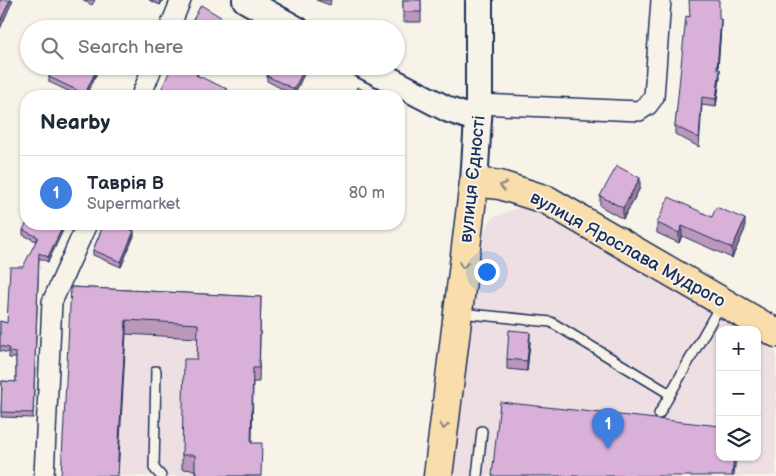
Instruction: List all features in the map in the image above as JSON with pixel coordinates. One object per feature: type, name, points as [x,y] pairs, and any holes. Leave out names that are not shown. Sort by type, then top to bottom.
[{"type":"main road","name":"вулиця Єдності","points":[[438,476],[474,182],[479,112],[479,0]]},
{"type":"main road","name":"вулиця Ярослава Мудрого","points":[[474,182],[500,185],[547,200],[776,333]]},
{"type":"street","points":[[173,20],[181,0]]},
{"type":"street","points":[[246,0],[281,20]]},
{"type":"street","points":[[381,75],[448,110],[479,112],[639,111],[648,105],[654,97],[661,0]]},
{"type":"street","points":[[143,90],[149,75]]},
{"type":"street","points":[[44,476],[52,302],[84,230]]},
{"type":"lane","points":[[659,414],[723,302]]},
{"type":"lane","points":[[457,312],[551,322],[670,394]]},
{"type":"lane","points":[[156,371],[154,468],[161,476]]},
{"type":"lane","points":[[477,476],[482,431]]},
{"type":"shaded area","points":[[517,208],[529,208],[551,216],[734,326],[716,326],[716,461],[761,461],[761,342],[776,351],[776,476],[450,476],[479,236],[494,217]]},
{"type":"shaded area","points":[[71,301],[261,312],[259,382],[253,383],[251,457],[262,458],[261,476],[61,476]]},
{"type":"building","points":[[0,0],[10,0],[0,22]]},
{"type":"building","points":[[403,0],[421,0],[421,12],[403,12]]},
{"type":"building","points":[[689,0],[719,0],[719,19],[721,19],[717,69],[720,69],[716,99],[702,97],[699,138],[675,126],[686,16],[690,17]]},
{"type":"building","points":[[201,5],[224,19],[223,20],[193,20]]},
{"type":"building","points":[[50,75],[94,75],[87,90],[77,90],[49,77]]},
{"type":"building","points":[[168,75],[196,75],[227,89],[227,90],[161,90]]},
{"type":"building","points":[[268,75],[301,75],[294,89]]},
{"type":"building","points":[[617,166],[640,178],[623,208],[600,196]]},
{"type":"building","points":[[669,197],[712,217],[716,207],[745,219],[732,248],[682,226],[679,233],[657,223]]},
{"type":"building","points":[[23,230],[61,230],[48,257],[39,253],[33,413],[1,412],[2,381],[16,382],[16,353],[9,352],[9,348],[0,346],[0,321],[7,323],[10,267],[23,267],[38,237]]},
{"type":"building","points":[[101,230],[134,231],[121,262],[93,250]]},
{"type":"building","points":[[71,287],[261,297],[259,368],[253,368],[251,443],[262,443],[261,476],[199,476],[195,470],[195,455],[182,455],[184,359],[197,359],[198,324],[126,320],[117,476],[61,476]]},
{"type":"building","points":[[509,330],[530,332],[527,361],[507,359]]},
{"type":"building","points":[[500,402],[716,426],[716,461],[734,461],[732,476],[492,476]]},
{"type":"place","name":"Таврія В","points":[[608,449]]}]
